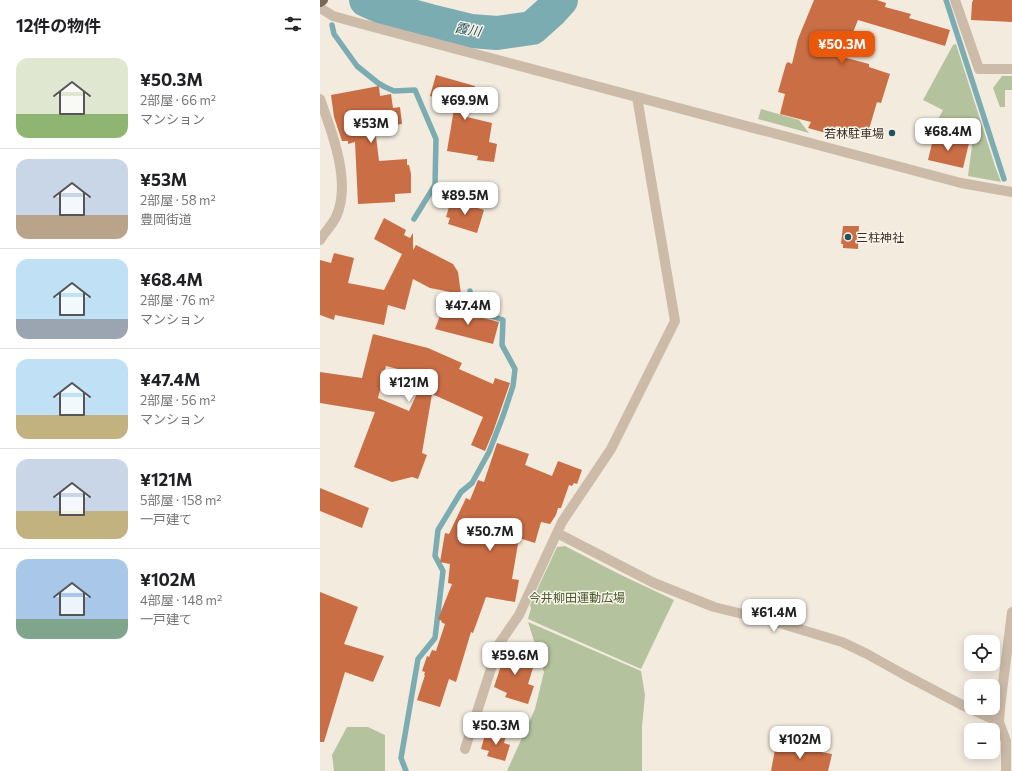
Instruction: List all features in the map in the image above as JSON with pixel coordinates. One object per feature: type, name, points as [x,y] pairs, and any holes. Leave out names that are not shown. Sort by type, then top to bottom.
[{"type":"street","points":[[955,0],[979,69],[1012,69]]},
{"type":"street","points":[[320,8],[333,16],[347,20],[961,183],[1012,192]]},
{"type":"street","points":[[465,749],[500,644],[519,615],[562,522],[611,449],[675,321],[637,97]]},
{"type":"street","points":[[320,99],[332,136],[342,178],[340,207],[336,218],[320,240]]},
{"type":"street","points":[[557,533],[654,583],[714,607],[776,622],[842,642],[956,702],[999,722]]},
{"type":"street","points":[[1006,771],[1006,741],[999,722],[1012,612]]},
{"type":"green space","points":[[956,44],[1001,182],[968,176],[973,138],[934,127],[943,110],[923,100],[953,45]]},
{"type":"green space","points":[[1002,76],[1012,76],[1012,90],[1005,90],[1005,107],[1000,107],[993,88]]},
{"type":"green space","points":[[761,109],[799,120],[809,133],[758,119]]},
{"type":"green space","name":"今井柳田運動広場","points":[[565,546],[674,600],[641,669],[528,619],[531,608],[530,605],[557,547]]},
{"type":"green space","points":[[528,622],[641,671],[645,695],[642,727],[642,771],[507,771],[535,709],[544,672]]},
{"type":"green space","points":[[347,727],[368,727],[385,735],[385,771],[334,771],[332,755]]},
{"type":"building","points":[[814,0],[877,0],[886,3],[885,7],[911,14],[909,18],[950,30],[945,46],[858,20],[843,57],[869,64],[869,67],[890,74],[881,103],[877,102],[867,136],[836,126],[833,135],[808,128],[811,122],[780,114],[785,94],[778,92],[786,64],[788,62],[792,64],[798,39]]},
{"type":"building","points":[[973,0],[1012,0],[1012,22],[971,20]]},
{"type":"building","points":[[436,75],[475,86],[467,117],[492,123],[489,142],[497,144],[494,162],[477,160],[478,156],[447,151],[455,103],[430,96]]},
{"type":"building","points":[[379,86],[380,96],[391,94],[393,108],[400,107],[402,124],[375,128],[379,161],[407,159],[407,165],[409,165],[411,174],[411,193],[395,194],[395,202],[358,204],[355,142],[348,144],[348,141],[342,141],[334,117],[331,95]]},
{"type":"building","points":[[934,135],[969,143],[963,168],[928,160]]},
{"type":"building","points":[[451,200],[484,210],[477,233],[448,224],[450,218],[446,217]]},
{"type":"building","points":[[384,218],[406,230],[404,235],[410,238],[413,233],[413,250],[416,245],[453,264],[458,272],[461,294],[430,288],[413,279],[405,310],[388,305],[384,325],[335,315],[334,320],[320,315],[320,260],[331,263],[334,253],[354,258],[348,283],[384,290],[402,254],[374,239]]},
{"type":"building","name":"三柱神社","points":[[843,226],[859,226],[858,249],[843,248],[843,244],[841,244]]},
{"type":"building","points":[[443,308],[499,322],[493,344],[435,329]]},
{"type":"building","points":[[373,334],[428,348],[462,363],[459,369],[493,384],[495,378],[510,383],[485,451],[471,445],[483,417],[432,394],[422,453],[427,455],[418,479],[412,477],[392,482],[354,467],[375,412],[320,403],[320,372],[362,378]],"holes":[[[386,366],[425,376],[409,411],[378,398]]]},
{"type":"building","points":[[497,443],[529,454],[525,465],[552,476],[558,461],[582,470],[577,484],[574,483],[572,486],[569,485],[561,508],[558,508],[556,515],[550,524],[541,522],[535,543],[519,538],[512,579],[519,580],[515,602],[486,597],[473,633],[471,632],[456,682],[449,679],[440,707],[417,700],[425,675],[425,672],[422,671],[427,656],[429,657],[432,650],[436,651],[445,624],[438,619],[452,584],[448,583],[450,564],[440,562],[445,533],[449,534],[466,498],[470,500],[478,480],[484,482]]},
{"type":"building","points":[[320,488],[369,508],[362,528],[320,511]]},
{"type":"building","points":[[320,592],[358,607],[344,644],[384,656],[373,682],[345,672],[324,742],[320,742]]},
{"type":"building","points":[[507,647],[531,655],[527,666],[533,668],[528,684],[534,686],[528,704],[505,697],[507,693],[494,687]]},
{"type":"building","points":[[486,731],[506,736],[504,743],[510,745],[505,761],[487,756],[489,751],[481,749]]},
{"type":"building","points":[[776,744],[832,754],[828,771],[771,771]]},
{"type":"waterway","name":"霞川","points":[[366,0],[386,9],[430,21],[471,31],[497,33],[532,28],[561,0]]},
{"type":"waterway","points":[[946,0],[1004,179]]},
{"type":"waterway","points":[[332,25],[334,34],[357,66],[378,83],[394,91],[415,90],[436,139],[435,185],[414,219]]},
{"type":"waterway","points":[[406,771],[401,758],[418,659],[435,638],[443,571],[435,556],[438,530],[461,492],[472,483],[489,452],[513,386],[515,369],[502,345],[503,320],[472,309],[470,291]]},
{"type":"place","name":"若林駐車場","points":[[892,133]]},
{"type":"place","name":"三柱神社","points":[[848,237]]}]
